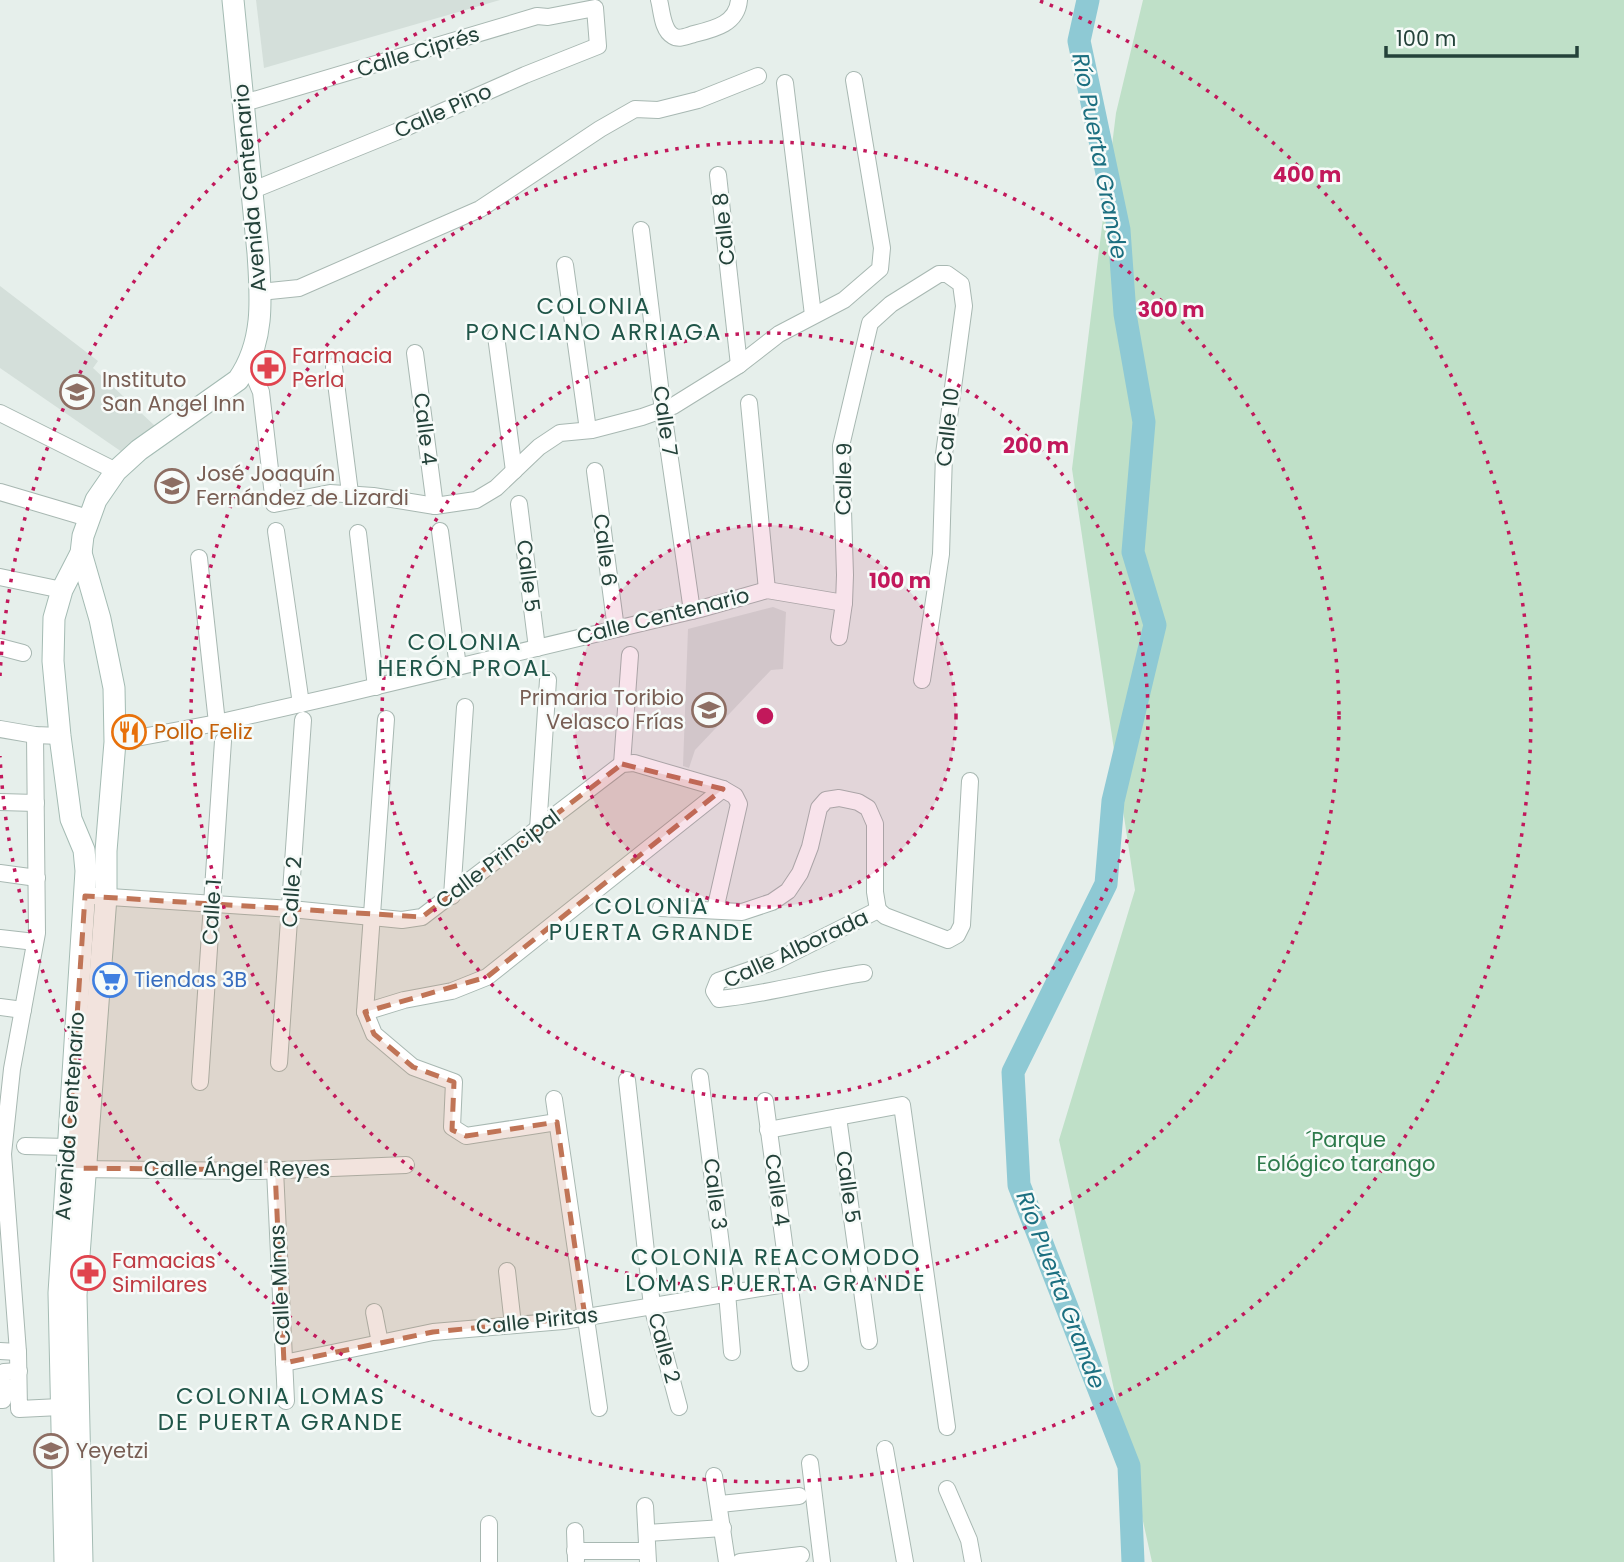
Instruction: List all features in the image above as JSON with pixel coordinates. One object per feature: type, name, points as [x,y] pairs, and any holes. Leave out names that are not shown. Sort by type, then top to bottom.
[{"type":"main road","name":"Avenida Centenario","points":[[95,896],[84,850],[71,819],[60,736],[52,636],[54,618],[62,590],[81,553],[88,519],[105,485],[139,450],[238,380],[249,364],[256,346],[260,288],[253,190],[233,0]]},
{"type":"main road","name":"Avenida Centenario","points":[[65,1562],[59,1293],[73,1162],[95,896],[106,851],[115,742],[114,688],[100,620],[81,553]]},
{"type":"main road","points":[[84,850],[106,851]]},
{"type":"main road","name":"Avenida Centenario","points":[[73,1162],[82,1562]]},
{"type":"street","points":[[659,0],[666,28],[672,36],[679,38],[718,28],[738,11],[740,1]]},
{"type":"street","name":"Calle Ciprés","points":[[243,103],[537,16],[548,17],[595,8]]},
{"type":"street","name":"Calle Pino","points":[[253,190],[598,46],[595,8]]},
{"type":"street","points":[[260,288],[299,288],[480,209],[600,129],[635,109],[658,110],[698,100],[758,76]]},
{"type":"street","points":[[249,364],[261,392],[274,505],[330,493],[350,493],[435,506],[476,500],[496,488],[539,447],[560,433],[588,430],[663,411],[739,365],[779,334],[844,300],[880,269],[882,248],[854,80]]},
{"type":"street","points":[[785,83],[813,315]]},
{"type":"street","name":"Calle 8","points":[[718,176],[739,365]]},
{"type":"street","name":"Calle 7","points":[[641,230],[663,411],[692,611]]},
{"type":"street","points":[[565,265],[588,430]]},
{"type":"street","name":"Calle 10","points":[[870,323],[891,304],[939,274],[947,274],[961,284],[964,306],[944,454],[941,554],[922,680]]},
{"type":"street","name":"Calle 9","points":[[839,637],[844,603],[841,446],[870,323]]},
{"type":"street","points":[[496,337],[513,471]]},
{"type":"street","name":"Calle 4","points":[[415,353],[435,506]]},
{"type":"street","points":[[334,367],[350,493]]},
{"type":"street","points":[[749,403],[767,590]]},
{"type":"street","points":[[0,413],[116,471]]},
{"type":"street","name":"Calle 6","points":[[595,471],[616,629]]},
{"type":"street","points":[[0,492],[88,519]]},
{"type":"street","name":"Calle 5","points":[[519,505],[537,648]]},
{"type":"street","points":[[276,531],[301,704]]},
{"type":"street","points":[[440,531],[458,667]]},
{"type":"street","points":[[358,533],[376,687]]},
{"type":"street","points":[[199,558],[217,723]]},
{"type":"street","points":[[0,577],[62,590]]},
{"type":"street","name":"Calle Centenario","points":[[115,742],[217,723],[376,687],[692,611],[767,590],[844,603]]},
{"type":"street","points":[[0,647],[23,653]]},
{"type":"street","points":[[630,656],[622,764],[634,763],[723,789],[735,796],[739,804],[715,910]]},
{"type":"street","points":[[538,829],[548,680]]},
{"type":"street","points":[[452,896],[465,707]]},
{"type":"street","points":[[386,719],[373,918],[365,992],[365,1012],[374,1034],[413,1067],[454,1082],[452,1127],[458,1133],[466,1136],[557,1122]]},
{"type":"street","name":"Calle 2","points":[[279,1063],[303,720]]},
{"type":"street","points":[[0,729],[60,736]]},
{"type":"street","points":[[36,735],[35,942],[23,1010],[6,1076],[2,1153],[4,1217],[7,1284],[18,1352],[19,1409],[60,1407]]},
{"type":"street","name":"Calle 1","points":[[200,1082],[223,741]]},
{"type":"street","name":"Calle Principal","points":[[95,896],[291,909],[402,920],[422,917],[622,764]]},
{"type":"street","name":"Calle Alborada","points":[[864,973],[832,977],[739,997],[719,999],[714,991],[718,981],[776,961],[878,910],[885,916],[948,940],[957,935],[962,925],[970,781]]},
{"type":"street","points":[[365,1012],[404,1000],[452,991],[487,977],[723,789]]},
{"type":"street","points":[[661,908],[742,912],[758,909],[788,891],[800,873],[810,848],[819,808],[826,800],[839,798],[868,808],[874,824],[875,892],[878,910]]},
{"type":"street","points":[[0,802],[36,803]]},
{"type":"street","points":[[0,873],[37,878]]},
{"type":"street","points":[[0,938],[35,942]]},
{"type":"street","points":[[0,1007],[23,1010]]},
{"type":"street","name":"Calle 3","points":[[700,1077],[732,1352]]},
{"type":"street","name":"Calle 2","points":[[626,1080],[652,1306],[679,1408]]},
{"type":"street","points":[[554,1099],[599,1408]]},
{"type":"street","name":"Calle 4","points":[[765,1101],[800,1363]]},
{"type":"street","points":[[768,1130],[902,1105],[947,1427]]},
{"type":"street","name":"Calle 5","points":[[838,1117],[869,1341]]},
{"type":"street","name":"Calle Ángel Reyes","points":[[25,1146],[73,1162],[275,1170],[406,1165]]},
{"type":"street","name":"Calle Minas","points":[[275,1170],[286,1401]]},
{"type":"street","points":[[507,1271],[513,1325]]},
{"type":"street","name":"Calle Piritas","points":[[284,1363],[433,1332],[585,1317],[791,1283]]},
{"type":"street","points":[[374,1312],[380,1343]]},
{"type":"street","points":[[0,1351],[18,1352]]},
{"type":"street","points":[[0,1399],[3,1400],[4,1372],[19,1371]]},
{"type":"street","points":[[885,1449],[905,1562]]},
{"type":"street","points":[[810,1463],[822,1562]]},
{"type":"street","points":[[714,1476],[727,1562]]},
{"type":"street","points":[[947,1489],[970,1540],[973,1562]]},
{"type":"street","points":[[720,1504],[799,1496]]},
{"type":"street","points":[[575,1531],[576,1557],[648,1556],[645,1506]]},
{"type":"street","points":[[489,1524],[489,1562]]},
{"type":"street","points":[[647,1533],[723,1528]]},
{"type":"street","points":[[740,1562],[801,1555]]},
{"type":"highlighted area","points":[[622,764],[723,789],[487,977],[365,1012],[374,1034],[413,1067],[454,1082],[452,1130],[466,1136],[557,1122],[585,1317],[433,1332],[284,1363],[275,1170],[67,1168],[85,896],[422,917]]},
{"type":"shaded area","points":[[256,0],[500,0],[264,68]]},
{"type":"shaded area","name":"Instituto San Angel Inn","points":[[0,286],[98,361],[93,368],[155,426],[122,452],[0,368]]},
{"type":"shaded area","name":"Primaria Toribio Velasco Frías","points":[[773,607],[786,612],[783,669],[771,670],[695,750],[689,768],[683,766],[688,629]]},
{"type":"green space","name":"´Parque Eológico tarango","points":[[1143,0],[1624,0],[1624,1562],[1152,1562],[1059,1140],[1135,890],[1072,469],[1116,113]]},
{"type":"waterway","name":"Río Puerta Grande","points":[[1088,0],[1079,41],[1119,230],[1125,314],[1144,422],[1133,552],[1155,625],[1113,801],[1106,884],[1013,1072],[1019,1185],[1129,1466],[1133,1562]]},
{"type":"place","name":"Farmacia Perla","points":[[268,368]]},
{"type":"place","name":"Instituto San Angel Inn","points":[[77,392]]},
{"type":"place","name":"José Joaquín Fernández de Lizardi","points":[[172,486]]},
{"type":"place","name":"Primaria Toribio Velasco Frías","points":[[709,710]]},
{"type":"place","name":"Pollo Feliz","points":[[129,732]]},
{"type":"place","name":"Tiendas 3B","points":[[110,980]]},
{"type":"place","name":"Famacias Similares","points":[[88,1273]]},
{"type":"place","name":"Yeyetzi","points":[[51,1451]]},
{"type":"district","name":"COLONIA PONCIANO ARRIAGA","points":[[594,319]]},
{"type":"district","name":"COLONIA HERÓN PROAL","points":[[465,655]]},
{"type":"district","name":"COLONIA PUERTA GRANDE","points":[[652,919]]},
{"type":"district","name":"COLONIA REACOMODO LOMAS PUERTA GRANDE","points":[[776,1270]]},
{"type":"district","name":"COLONIA LOMAS DE PUERTA GRANDE","points":[[281,1409]]}]
